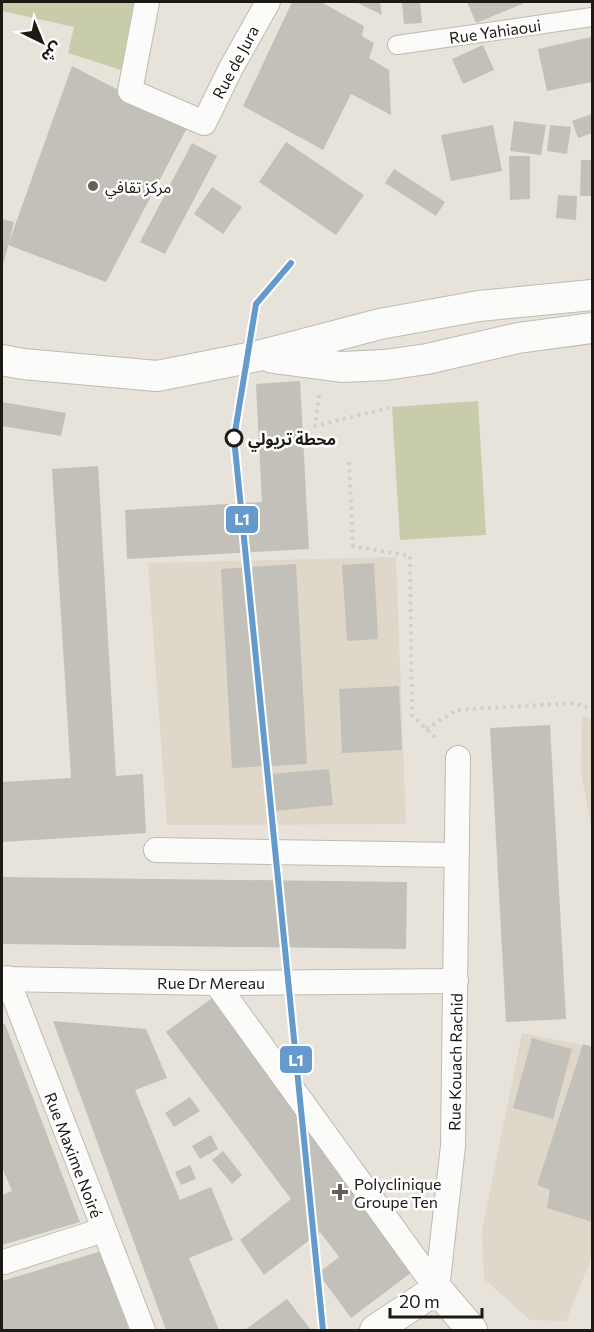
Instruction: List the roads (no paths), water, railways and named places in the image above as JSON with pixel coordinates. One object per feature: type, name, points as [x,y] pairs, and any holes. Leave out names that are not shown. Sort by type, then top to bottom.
[{"type":"street","name":"Rue de Jura","points":[[147,2],[130,91],[204,123],[231,68],[268,2]]},
{"type":"street","name":"Rue Yahiaoui","points":[[397,45],[592,16]]},
{"type":"street","points":[[2,360],[23,364],[157,376],[258,356],[380,324],[479,306],[592,295]]},
{"type":"street","points":[[258,356],[342,367],[385,365],[427,360],[518,338],[592,328]]},
{"type":"street","name":"Rue Kouach Rachid","points":[[437,1289],[453,1146],[458,759]]},
{"type":"street","points":[[156,850],[455,855]]},
{"type":"street","name":"Rue Dr Mereau","points":[[4,978],[216,983],[456,981]]},
{"type":"street","name":"Rue Maxime Noiré","points":[[4,978],[143,1330]]},
{"type":"street","points":[[216,983],[437,1289],[472,1330]]},
{"type":"street","points":[[3,1262],[103,1230]]},
{"type":"street","points":[[375,1330],[437,1289]]},
{"type":"place","name":"مركز تقافي","points":[[93,186]]},
{"type":"place","name":"محطة تريولي","points":[[234,438]]},
{"type":"place","name":"Polyclinique Groupe Ten","points":[[340,1192]]}]
